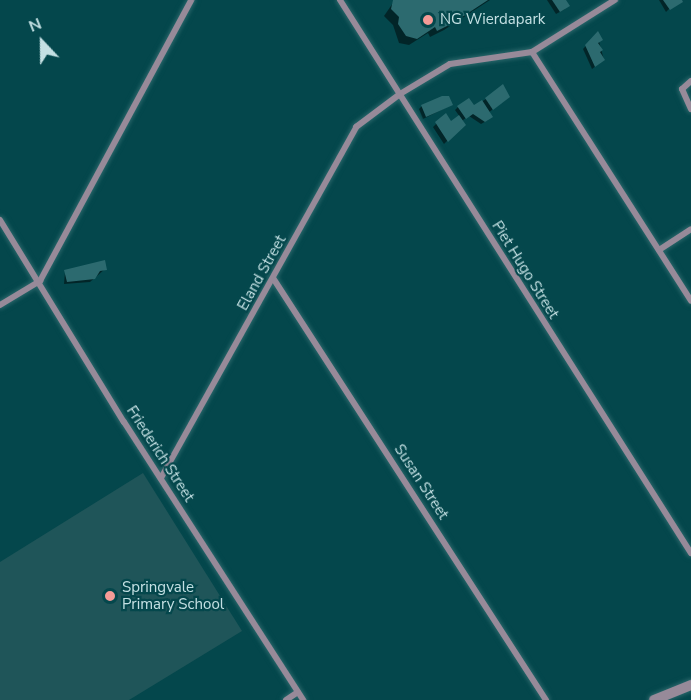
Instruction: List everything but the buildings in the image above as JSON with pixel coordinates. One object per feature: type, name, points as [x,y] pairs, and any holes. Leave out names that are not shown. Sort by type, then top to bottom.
[{"type":"street","points":[[0,305],[40,281],[191,0]]},
{"type":"street","name":"Piet Hugo Street","points":[[340,0],[691,554]]},
{"type":"street","points":[[615,0],[532,52],[691,301]]},
{"type":"street","name":"Eland Street","points":[[161,478],[353,131],[400,94],[456,62],[532,52]]},
{"type":"street","points":[[691,81],[682,89],[691,109]]},
{"type":"street","name":"Friederich Street","points":[[0,220],[303,700]]},
{"type":"street","points":[[659,250],[691,229]]},
{"type":"street","name":"Susan Street","points":[[273,278],[546,700]]},
{"type":"street","points":[[654,700],[691,685]]},
{"type":"street","points":[[286,700],[298,692]]},
{"type":"shaded area","name":"Springvale Primary School","points":[[143,473],[242,631],[129,700],[0,700],[0,562]]},
{"type":"place","name":"NG Wierdapark","points":[[428,20]]},
{"type":"place","name":"Springvale Primary School","points":[[110,596]]}]
